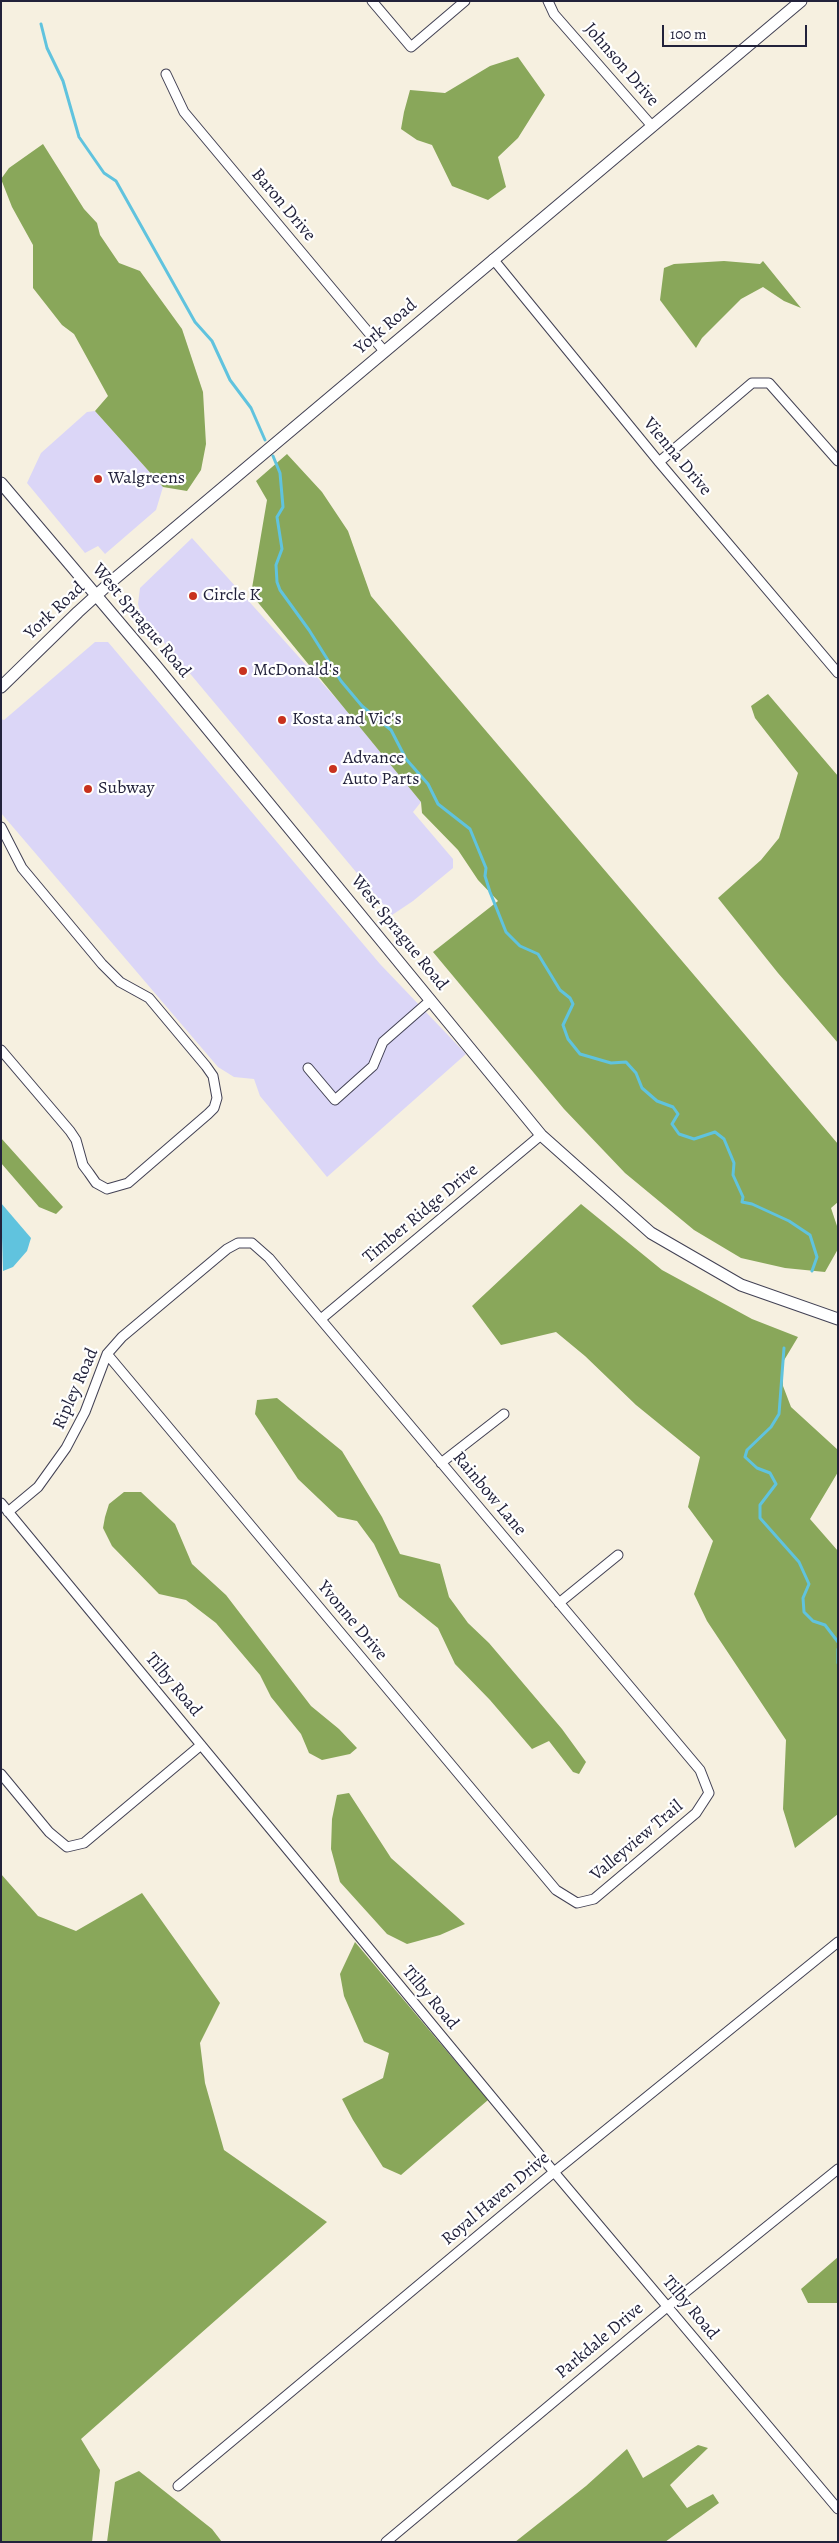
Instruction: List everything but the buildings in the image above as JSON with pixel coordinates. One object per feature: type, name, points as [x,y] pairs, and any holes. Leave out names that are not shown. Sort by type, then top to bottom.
[{"type":"street","points":[[372,1],[411,47],[465,1]]},
{"type":"street","name":"Johnson Drive","points":[[548,1],[554,14],[652,126]]},
{"type":"street","name":"York Road","points":[[1,687],[97,595],[801,1]]},
{"type":"street","name":"Baron Drive","points":[[166,74],[184,112],[384,351]]},
{"type":"street","name":"Vienna Drive","points":[[493,259],[659,462],[838,673]]},
{"type":"street","points":[[659,462],[752,383],[769,382],[838,461]]},
{"type":"street","name":"West Sprague Road","points":[[1,483],[97,595],[541,1135],[651,1233],[741,1285],[838,1319]]},
{"type":"street","points":[[1,827],[22,868],[102,964],[120,982],[149,998],[206,1066],[213,1076],[217,1098],[214,1108],[208,1114],[128,1183],[107,1189],[96,1182],[83,1165],[76,1140],[70,1132],[1,1050]]},
{"type":"street","points":[[308,1068],[335,1100],[373,1066],[383,1042],[431,1000]]},
{"type":"street","name":"Timber Ridge Drive","points":[[321,1319],[541,1135]]},
{"type":"street","name":"Rainbow Lane","points":[[227,1249],[238,1243],[252,1242],[269,1258],[700,1770],[708,1793]]},
{"type":"street","name":"Ripley Road","points":[[8,1512],[38,1486],[66,1448],[85,1412],[107,1354],[122,1337],[227,1249]]},
{"type":"street","name":"Yvonne Drive","points":[[107,1354],[556,1890],[577,1903]]},
{"type":"street","points":[[442,1463],[504,1414]]},
{"type":"street","name":"Tilby Road","points":[[1,1503],[554,2172],[838,2509]]},
{"type":"street","points":[[559,1603],[618,1555]]},
{"type":"street","points":[[1,1774],[49,1832],[67,1847],[84,1843],[201,1745]]},
{"type":"street","name":"Valleyview Trail","points":[[577,1903],[594,1899],[696,1813],[708,1793]]},
{"type":"street","name":"Royal Haven Drive","points":[[178,2486],[554,2172],[838,1942]]},
{"type":"street","name":"Parkdale Drive","points":[[386,2542],[667,2307],[838,2169]]},
{"type":"shaded area","points":[[95,411],[163,487],[156,510],[105,554],[98,546],[85,553],[27,483],[41,453],[87,412]]},
{"type":"shaded area","points":[[192,538],[342,705],[421,802],[413,812],[453,859],[453,868],[413,901],[392,915],[141,615],[138,604],[140,588]]},
{"type":"shaded area","points":[[95,642],[108,642],[380,964],[466,1054],[327,1177],[260,1096],[254,1079],[234,1077],[218,1067],[1,813],[1,719],[4,720]]},
{"type":"green space","points":[[518,57],[545,95],[518,138],[498,157],[506,187],[488,200],[452,186],[432,145],[417,140],[401,129],[404,112],[410,90],[445,93],[490,66]]},
{"type":"green space","points":[[43,144],[84,209],[97,223],[100,235],[119,263],[140,271],[182,329],[203,392],[206,444],[201,470],[187,491],[163,487],[95,411],[108,396],[74,334],[62,325],[33,288],[33,245],[12,207],[1,179],[9,168]]},
{"type":"green space","points":[[724,261],[760,264],[763,261],[801,308],[784,301],[763,287],[741,299],[702,338],[696,348],[660,300],[664,268],[674,264]]},
{"type":"green space","points":[[287,454],[322,492],[348,531],[371,596],[838,1144],[838,1202],[831,1208],[838,1229],[838,1249],[825,1272],[785,1268],[741,1258],[694,1230],[625,1173],[564,1109],[433,952],[498,901],[478,880],[458,850],[422,813],[421,802],[251,594],[267,500],[256,481]]},
{"type":"green space","points":[[768,694],[838,776],[838,1043],[778,973],[718,898],[761,860],[779,838],[798,773],[755,718],[751,706]]},
{"type":"green space","points":[[1,1138],[63,1207],[56,1214],[39,1207],[1,1163]]},
{"type":"green space","points":[[581,1204],[662,1270],[752,1319],[798,1337],[783,1362],[783,1386],[791,1407],[838,1450],[838,1472],[810,1519],[838,1551],[838,1814],[795,1848],[783,1809],[786,1740],[707,1621],[694,1594],[713,1541],[688,1507],[700,1457],[636,1405],[585,1356],[556,1332],[501,1345],[472,1306]]},
{"type":"green space","points":[[277,1398],[342,1451],[382,1517],[400,1554],[440,1564],[449,1597],[468,1623],[489,1643],[562,1729],[586,1762],[579,1774],[573,1772],[549,1741],[532,1749],[490,1700],[455,1664],[438,1628],[399,1597],[374,1544],[357,1521],[338,1517],[298,1479],[255,1414],[257,1400]]},
{"type":"green space","points":[[124,1492],[141,1492],[175,1524],[192,1564],[226,1595],[311,1706],[339,1729],[357,1748],[350,1754],[322,1760],[309,1753],[301,1734],[271,1697],[260,1675],[216,1623],[186,1600],[159,1594],[112,1546],[103,1528],[105,1517],[109,1504]]},
{"type":"green space","points":[[349,1793],[391,1858],[465,1924],[440,1935],[407,1944],[387,1934],[340,1882],[331,1849],[332,1819],[337,1795]]},
{"type":"green space","points":[[1,1874],[38,1916],[76,1931],[142,1893],[220,2003],[200,2043],[205,2083],[224,2150],[327,2222],[81,2439],[100,2470],[92,2542],[1,2542]]},
{"type":"green space","points":[[355,1942],[488,2100],[401,2175],[383,2167],[342,2099],[383,2078],[389,2053],[364,2042],[344,1996],[340,1974]]},
{"type":"green space","points":[[838,2257],[838,2303],[808,2303],[801,2289]]},
{"type":"green space","points":[[698,2445],[708,2448],[670,2485],[687,2508],[713,2494],[719,2503],[665,2542],[515,2542],[586,2486],[627,2449],[643,2478]]},
{"type":"green space","points":[[139,2471],[212,2529],[222,2542],[107,2542],[115,2482]]},
{"type":"water","points":[[1,1203],[31,1238],[27,1251],[13,1267],[3,1271]]},
{"type":"waterway","points":[[41,24],[47,48],[63,81],[79,137],[104,173],[116,181],[195,322],[212,341],[230,380],[251,408],[265,440]]},
{"type":"waterway","points":[[273,456],[280,473],[283,507],[277,517],[282,549],[276,565],[277,582],[280,590],[309,630],[341,681],[362,706],[391,730],[406,759],[428,784],[438,804],[470,829],[486,868],[485,876],[506,932],[520,946],[538,954],[560,990],[570,998],[573,1004],[563,1025],[568,1039],[580,1054],[611,1063],[626,1062],[636,1073],[642,1088],[657,1101],[673,1107],[678,1114],[672,1124],[679,1134],[694,1139],[715,1132],[724,1139],[734,1163],[733,1175],[743,1197],[742,1202],[752,1204],[789,1221],[810,1235],[817,1257],[812,1271]]},
{"type":"waterway","points":[[784,1348],[779,1414],[771,1427],[747,1450],[745,1457],[757,1468],[770,1473],[776,1484],[760,1505],[760,1518],[799,1562],[809,1584],[803,1598],[804,1612],[813,1621],[825,1625],[838,1642]]},
{"type":"waterway","points":[[838,1649],[838,1663]]},
{"type":"place","name":"Walgreens","points":[[98,479]]},
{"type":"place","name":"Circle K","points":[[193,596]]},
{"type":"place","name":"McDonald's","points":[[243,671]]},
{"type":"place","name":"Kosta and Vic's","points":[[282,720]]},
{"type":"place","name":"Advance Auto Parts","points":[[333,769]]},
{"type":"place","name":"Subway","points":[[88,789]]}]
